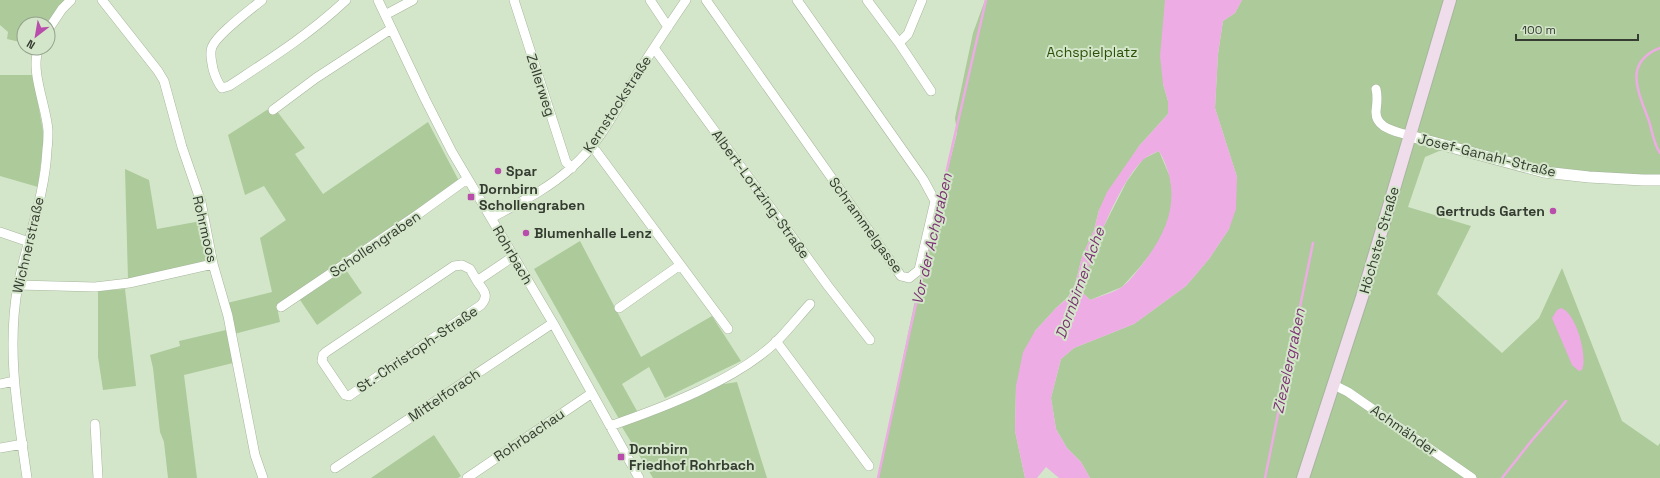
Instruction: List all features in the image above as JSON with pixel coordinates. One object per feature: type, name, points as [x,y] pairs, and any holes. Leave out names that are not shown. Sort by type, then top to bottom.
[{"type":"main road","name":"Höchster Straße","points":[[1303,478],[1334,385],[1450,0]]},
{"type":"street","points":[[56,18],[71,0]]},
{"type":"street","name":"Rohrmoos","points":[[102,0],[158,71],[164,81],[182,147],[200,202],[213,264],[228,316],[255,455],[263,478]]},
{"type":"street","points":[[262,0],[221,35],[212,46],[211,54],[217,83],[222,88],[229,86],[314,29],[342,1]]},
{"type":"street","name":"Rohrbach","points":[[378,0],[425,99],[467,179],[553,323],[639,478]]},
{"type":"street","points":[[385,15],[414,0]]},
{"type":"street","name":"Zellerweg","points":[[514,0],[566,162],[572,168]]},
{"type":"street","points":[[650,0],[668,27]]},
{"type":"street","name":"Kernstockstraße","points":[[491,218],[552,184],[572,168],[591,148],[686,0]]},
{"type":"street","name":"Schrammelgasse","points":[[706,0],[901,276],[909,278],[919,270],[935,202],[923,179],[797,0]]},
{"type":"street","points":[[867,0],[899,43],[930,91]]},
{"type":"street","points":[[899,43],[908,34],[922,0]]},
{"type":"street","points":[[273,110],[316,78],[391,28]]},
{"type":"street","name":"Albert-Lortzing-Straße","points":[[654,48],[828,286],[870,340]]},
{"type":"street","name":"Wichnerstraße","points":[[27,478],[14,381],[13,337],[18,285],[45,170],[47,152],[48,131],[36,72],[38,56]]},
{"type":"street","points":[[1376,89],[1378,96],[1376,116],[1378,122],[1385,127],[1410,136]]},
{"type":"street","name":"Josef-Ganahl-Straße","points":[[1410,136],[1544,172],[1589,177],[1660,180]]},
{"type":"street","points":[[591,148],[596,151],[728,329]]},
{"type":"street","name":"Schollengraben","points":[[281,307],[417,215],[467,179]]},
{"type":"street","points":[[0,232],[29,242]]},
{"type":"street","points":[[477,281],[514,256]]},
{"type":"street","points":[[18,285],[95,287],[129,283],[213,264]]},
{"type":"street","name":"St.-Christoph-Straße","points":[[462,265],[470,270],[477,281],[486,295],[486,300],[481,305],[349,396],[345,395],[322,361],[326,352],[454,266],[462,265]]},
{"type":"street","points":[[619,308],[680,265]]},
{"type":"street","points":[[610,426],[680,398],[728,376],[749,363],[776,341],[810,304]]},
{"type":"street","name":"Mittelforach","points":[[336,468],[553,323]]},
{"type":"street","points":[[776,341],[869,466]]},
{"type":"street","points":[[0,384],[14,381]]},
{"type":"street","name":"Achmähder","points":[[1334,385],[1348,392],[1472,478]]},
{"type":"street","name":"Rohrbachau","points":[[467,478],[592,393]]},
{"type":"street","points":[[96,424],[98,478]]},
{"type":"street","points":[[0,448],[23,444]]},
{"type":"green space","points":[[0,0],[65,0],[52,16],[16,16],[16,41],[7,39],[8,32],[0,25]]},
{"type":"green space","name":"Achspielplatz","points":[[985,0],[1165,0],[1163,84],[1168,101],[1168,114],[1139,146],[1099,210],[1094,230],[1082,257],[1075,284],[1068,297],[1035,331],[1016,386],[1015,431],[1025,478],[878,478],[917,291],[957,133],[955,118],[973,33]]},
{"type":"green space","points":[[1242,0],[1660,0],[1660,184],[1569,177],[1444,149],[1425,157],[1408,207],[1471,226],[1437,294],[1502,353],[1539,318],[1562,268],[1622,421],[1658,446],[1660,443],[1660,478],[1090,478],[1081,462],[1067,448],[1056,429],[1051,398],[1061,359],[1074,348],[1134,324],[1186,286],[1209,259],[1229,229],[1237,177],[1215,108],[1218,54],[1223,21],[1235,13]]},
{"type":"green space","points":[[0,75],[33,75],[44,137],[38,187],[0,176]]},
{"type":"green space","points":[[273,106],[305,148],[295,154],[323,194],[428,122],[459,181],[340,261],[362,293],[317,325],[296,294],[277,307],[280,322],[234,334],[227,303],[272,292],[260,238],[286,220],[264,186],[245,195],[228,135]]},
{"type":"green space","points":[[1159,151],[1170,177],[1173,199],[1167,226],[1155,248],[1122,287],[1090,300],[1083,293],[1085,278],[1103,228],[1127,181],[1143,159]]},
{"type":"green space","points":[[125,169],[149,180],[157,229],[201,221],[207,263],[128,280]]},
{"type":"green space","points":[[580,241],[641,357],[712,316],[741,361],[665,398],[649,367],[622,384],[637,411],[619,419],[534,269]]},
{"type":"green space","points":[[125,289],[136,386],[103,390],[98,357],[98,291]]},
{"type":"green space","points":[[226,330],[233,363],[184,375],[197,478],[168,478],[164,442],[160,432],[153,368],[150,355],[180,346],[179,341]]},
{"type":"green space","points":[[737,382],[767,478],[653,478],[622,427],[718,385]]},
{"type":"green space","points":[[434,435],[461,476],[458,478],[371,478]]},
{"type":"water","name":"Dornbirner Ache","points":[[1165,0],[1242,0],[1235,13],[1223,21],[1218,54],[1215,108],[1237,177],[1236,209],[1229,229],[1209,259],[1186,286],[1134,324],[1074,348],[1061,359],[1051,398],[1056,429],[1067,448],[1081,462],[1090,478],[1059,478],[1046,467],[1037,478],[1025,478],[1015,431],[1016,386],[1023,352],[1035,331],[1056,308],[1069,297],[1075,284],[1082,257],[1094,230],[1099,210],[1107,192],[1139,146],[1168,114],[1168,101],[1163,84],[1160,56]],"holes":[[[1159,151],[1166,166],[1170,180],[1171,194],[1167,222],[1161,236],[1144,262],[1125,285],[1115,291],[1090,300],[1083,293],[1091,262],[1097,243],[1124,186],[1146,157]]]},
{"type":"water","points":[[1561,308],[1566,311],[1576,326],[1582,346],[1583,364],[1582,370],[1579,371],[1572,365],[1552,318],[1557,310]]},
{"type":"waterway","name":"Vor der Achgraben","points":[[878,478],[910,330],[986,0]]},
{"type":"waterway","points":[[1660,48],[1648,54],[1641,62],[1637,70],[1636,80],[1641,100],[1660,153]]},
{"type":"waterway","name":"Ziezelergraben","points":[[1265,478],[1313,243]]},
{"type":"waterway","points":[[1502,478],[1566,401]]},
{"type":"place","name":"Spar","points":[[498,171]]},
{"type":"place","name":"Dornbirn Schollengraben","points":[[471,197]]},
{"type":"place","name":"Gertruds Garten","points":[[1553,211]]},
{"type":"place","name":"Blumenhalle Lenz","points":[[526,233]]},
{"type":"place","name":"Dornbirn Friedhof Rohrbach","points":[[621,457]]}]
